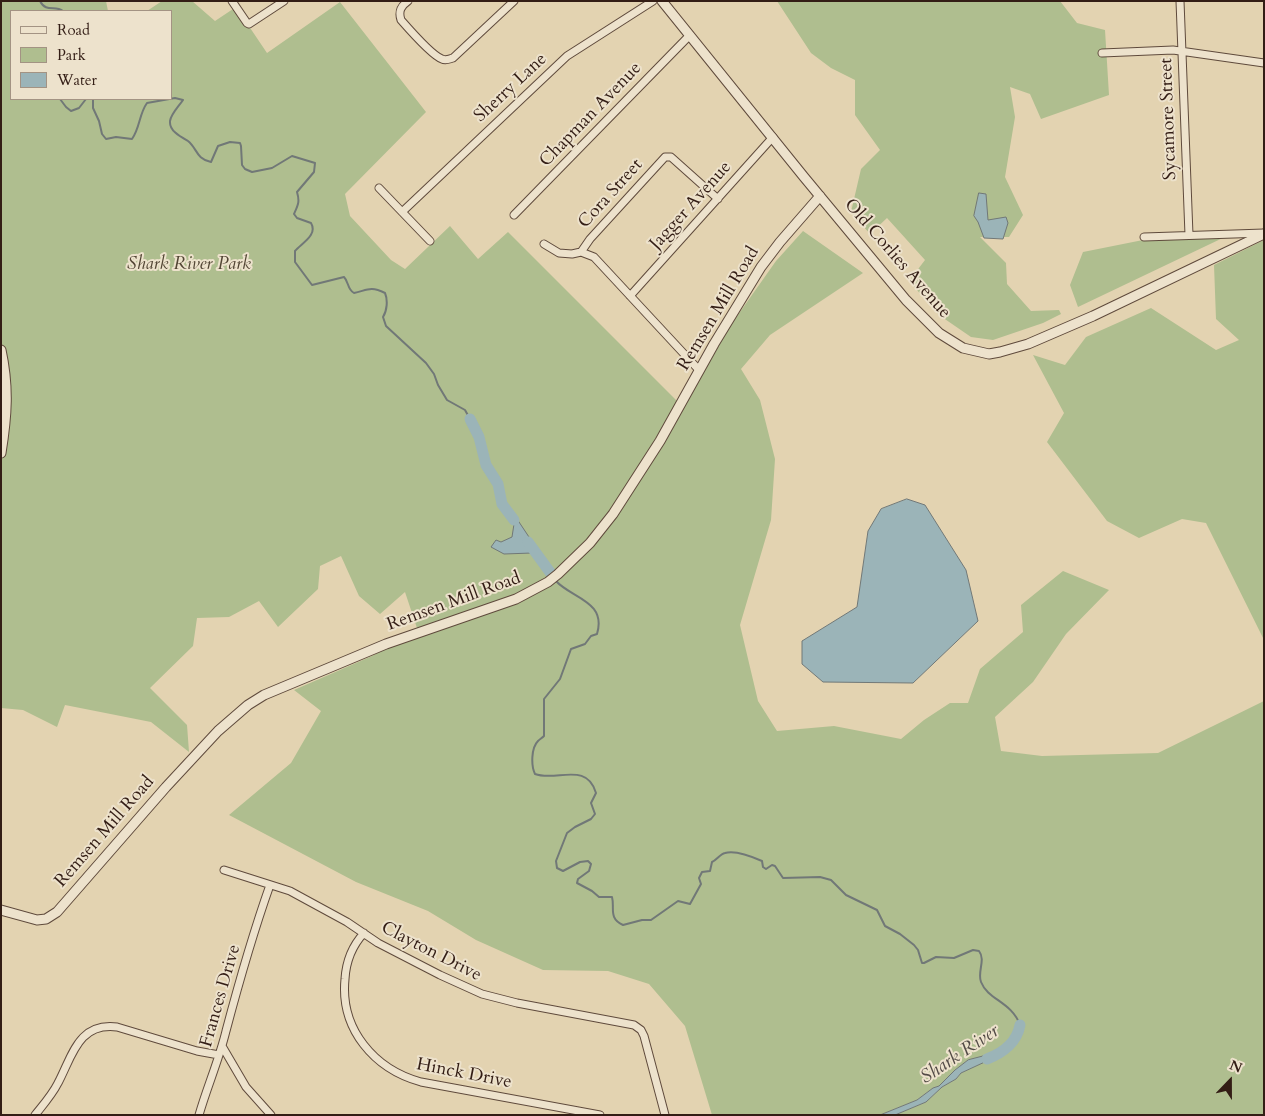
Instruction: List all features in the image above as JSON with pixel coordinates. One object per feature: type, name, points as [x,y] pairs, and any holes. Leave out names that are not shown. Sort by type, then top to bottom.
[{"type":"street","points":[[232,1],[246,23],[249,24],[284,1]]},
{"type":"street","points":[[408,1],[401,7],[401,20],[437,56],[445,60],[453,58],[514,1]]},
{"type":"street","name":"Sherry Lane","points":[[402,212],[567,56],[653,1]]},
{"type":"street","name":"Old Corlies Avenue","points":[[662,1],[820,196],[923,319],[957,346],[983,353],[1014,349],[1055,333],[1264,233]]},
{"type":"street","name":"Sycamore Street","points":[[1180,1],[1189,234]]},
{"type":"street","name":"Chapman Avenue","points":[[514,215],[690,35]]},
{"type":"street","points":[[1102,53],[1182,51],[1264,63]]},
{"type":"street","name":"Jagger Avenue","points":[[630,296],[773,137]]},
{"type":"street","name":"Cora Street","points":[[581,252],[590,239],[664,157],[671,157],[718,198]]},
{"type":"street","points":[[379,188],[430,241]]},
{"type":"street","name":"Remsen Mill Road","points":[[1,910],[37,920],[46,919],[57,912],[166,787],[218,731],[248,705],[264,695],[386,644],[506,603],[548,582],[558,574],[590,542],[613,514],[660,441],[699,370],[761,267],[820,196]]},
{"type":"street","name":"Old Corlies Avenue","points":[[1144,237],[1264,233]]},
{"type":"street","points":[[544,244],[564,254],[581,252],[594,257],[699,370]]},
{"type":"street","points":[[1,350],[5,368],[8,405],[1,453]]},
{"type":"street","name":"Clayton Drive","points":[[224,870],[290,891],[318,905],[378,943],[482,994],[517,1003],[630,1023],[636,1026],[644,1036],[665,1115]]},
{"type":"street","name":"Frances Drive","points":[[199,1115],[222,1046],[232,1004],[270,885]]},
{"type":"street","name":"Hinck Drive","points":[[364,933],[357,941],[347,964],[344,985],[345,1000],[348,1015],[356,1033],[366,1049],[379,1062],[395,1072],[421,1082],[600,1115]]},
{"type":"street","points":[[35,1115],[57,1086],[78,1042],[97,1028],[117,1027],[197,1051],[219,1055]]},
{"type":"street","points":[[222,1046],[246,1087],[271,1115]]},
{"type":"green space","name":"Shark River Park","points":[[1,1],[106,1],[108,10],[10,10],[10,100],[172,100],[172,10],[148,10],[162,1],[192,1],[215,21],[236,7],[267,53],[340,2],[426,112],[345,194],[350,216],[391,260],[405,269],[450,226],[478,259],[508,232],[677,401],[776,261],[803,231],[863,273],[770,335],[741,369],[760,400],[775,459],[771,520],[740,625],[758,701],[777,731],[834,726],[901,739],[924,720],[950,703],[968,703],[980,669],[1023,632],[1021,605],[1063,571],[1109,590],[1066,634],[1033,682],[995,717],[1001,751],[1042,756],[1158,753],[1264,701],[1264,1115],[895,1115],[926,1102],[961,1073],[1001,1054],[991,1054],[968,1060],[939,1086],[933,1088],[917,1100],[880,1115],[712,1115],[685,1026],[649,984],[608,971],[543,970],[476,940],[428,911],[356,882],[229,815],[291,763],[321,711],[294,690],[372,656],[418,631],[405,592],[380,614],[359,596],[341,556],[320,566],[318,589],[278,627],[259,601],[229,617],[197,618],[193,646],[150,688],[187,725],[189,752],[151,722],[65,705],[57,727],[23,710],[1,708]]},
{"type":"green space","points":[[777,1],[1060,1],[1077,23],[1105,30],[1109,95],[1041,119],[1030,94],[1010,87],[1015,117],[1005,177],[1023,215],[1009,237],[980,237],[1006,263],[1007,284],[1031,311],[1059,310],[1061,314],[1043,323],[993,340],[971,337],[939,315],[909,281],[925,260],[887,218],[870,234],[851,212],[861,169],[880,150],[855,115],[855,80],[831,68],[811,53]]},
{"type":"green space","points":[[1229,235],[1078,307],[1070,285],[1083,252],[1153,238]]},
{"type":"green space","points":[[1264,240],[1264,640],[1206,523],[1182,519],[1139,538],[1107,521],[1047,442],[1064,413],[1033,355],[1065,365],[1086,337],[1151,308],[1216,350],[1239,340],[1216,319],[1214,265]]},
{"type":"water","points":[[979,193],[986,194],[988,220],[1006,217],[1008,223],[1003,239],[984,238],[974,216]]},
{"type":"water","points":[[907,499],[925,505],[966,570],[978,621],[913,683],[823,682],[802,664],[802,641],[857,607],[868,531],[881,509]]},
{"type":"water","points":[[509,507],[539,552],[538,556],[532,553],[504,554],[491,547],[496,540],[501,542],[512,537],[514,524],[504,509]]},
{"type":"water","points":[[991,1054],[1002,1054],[961,1073],[926,1102],[895,1115],[880,1115],[917,1100],[933,1088],[939,1086],[968,1060]]},
{"type":"waterway","name":"Shark River","points":[[40,1],[45,7],[62,10]]},
{"type":"waterway","name":"Shark River","points":[[172,99],[183,100],[173,113],[170,121],[171,128],[188,141],[206,161],[211,162],[218,146],[230,142],[240,143],[242,165],[245,169],[252,172],[272,168],[292,156],[315,163],[314,172],[297,192],[298,203],[294,214],[297,218],[311,223],[313,227],[311,235],[295,251],[295,262],[312,285],[344,277],[350,290],[354,293],[372,289],[385,293],[387,305],[383,317],[386,326],[426,363],[434,374],[447,400],[465,410],[479,435],[484,456],[504,509]]},
{"type":"waterway","name":"Shark River","points":[[61,100],[71,111],[79,108],[85,100]]},
{"type":"waterway","name":"Shark River","points":[[93,100],[93,108],[102,134],[106,139],[116,137],[132,139],[147,103],[164,100]]},
{"type":"waterway","name":"Shark River","points":[[470,419],[479,437],[486,465],[498,484],[502,504],[514,520]]},
{"type":"waterway","name":"Shark River","points":[[528,542],[552,575]]},
{"type":"waterway","name":"Shark River","points":[[556,581],[562,587],[586,601],[597,614],[599,623],[597,634],[591,636],[585,644],[571,649],[560,679],[544,699],[544,736],[538,741],[533,752],[532,762],[535,774],[543,776],[578,775],[592,783],[596,793],[591,803],[595,814],[591,819],[567,833],[556,861],[557,868],[563,871],[580,862],[588,861],[591,864],[589,871],[578,879],[577,883],[599,897],[612,897],[615,919],[623,925],[642,920],[651,920],[678,901],[690,904],[701,884],[699,878],[702,872],[710,871],[712,862],[729,852],[739,853],[762,861],[763,867],[766,869],[772,865],[775,866],[783,878],[820,877],[831,880],[846,895],[877,910],[885,926],[900,934],[914,945],[918,950],[922,963],[936,957],[954,958],[973,950],[979,951],[982,958],[980,978],[984,988],[1012,1011],[1020,1025]]},
{"type":"waterway","name":"Shark River","points":[[987,1059],[998,1054],[1012,1042],[1020,1025]]}]
